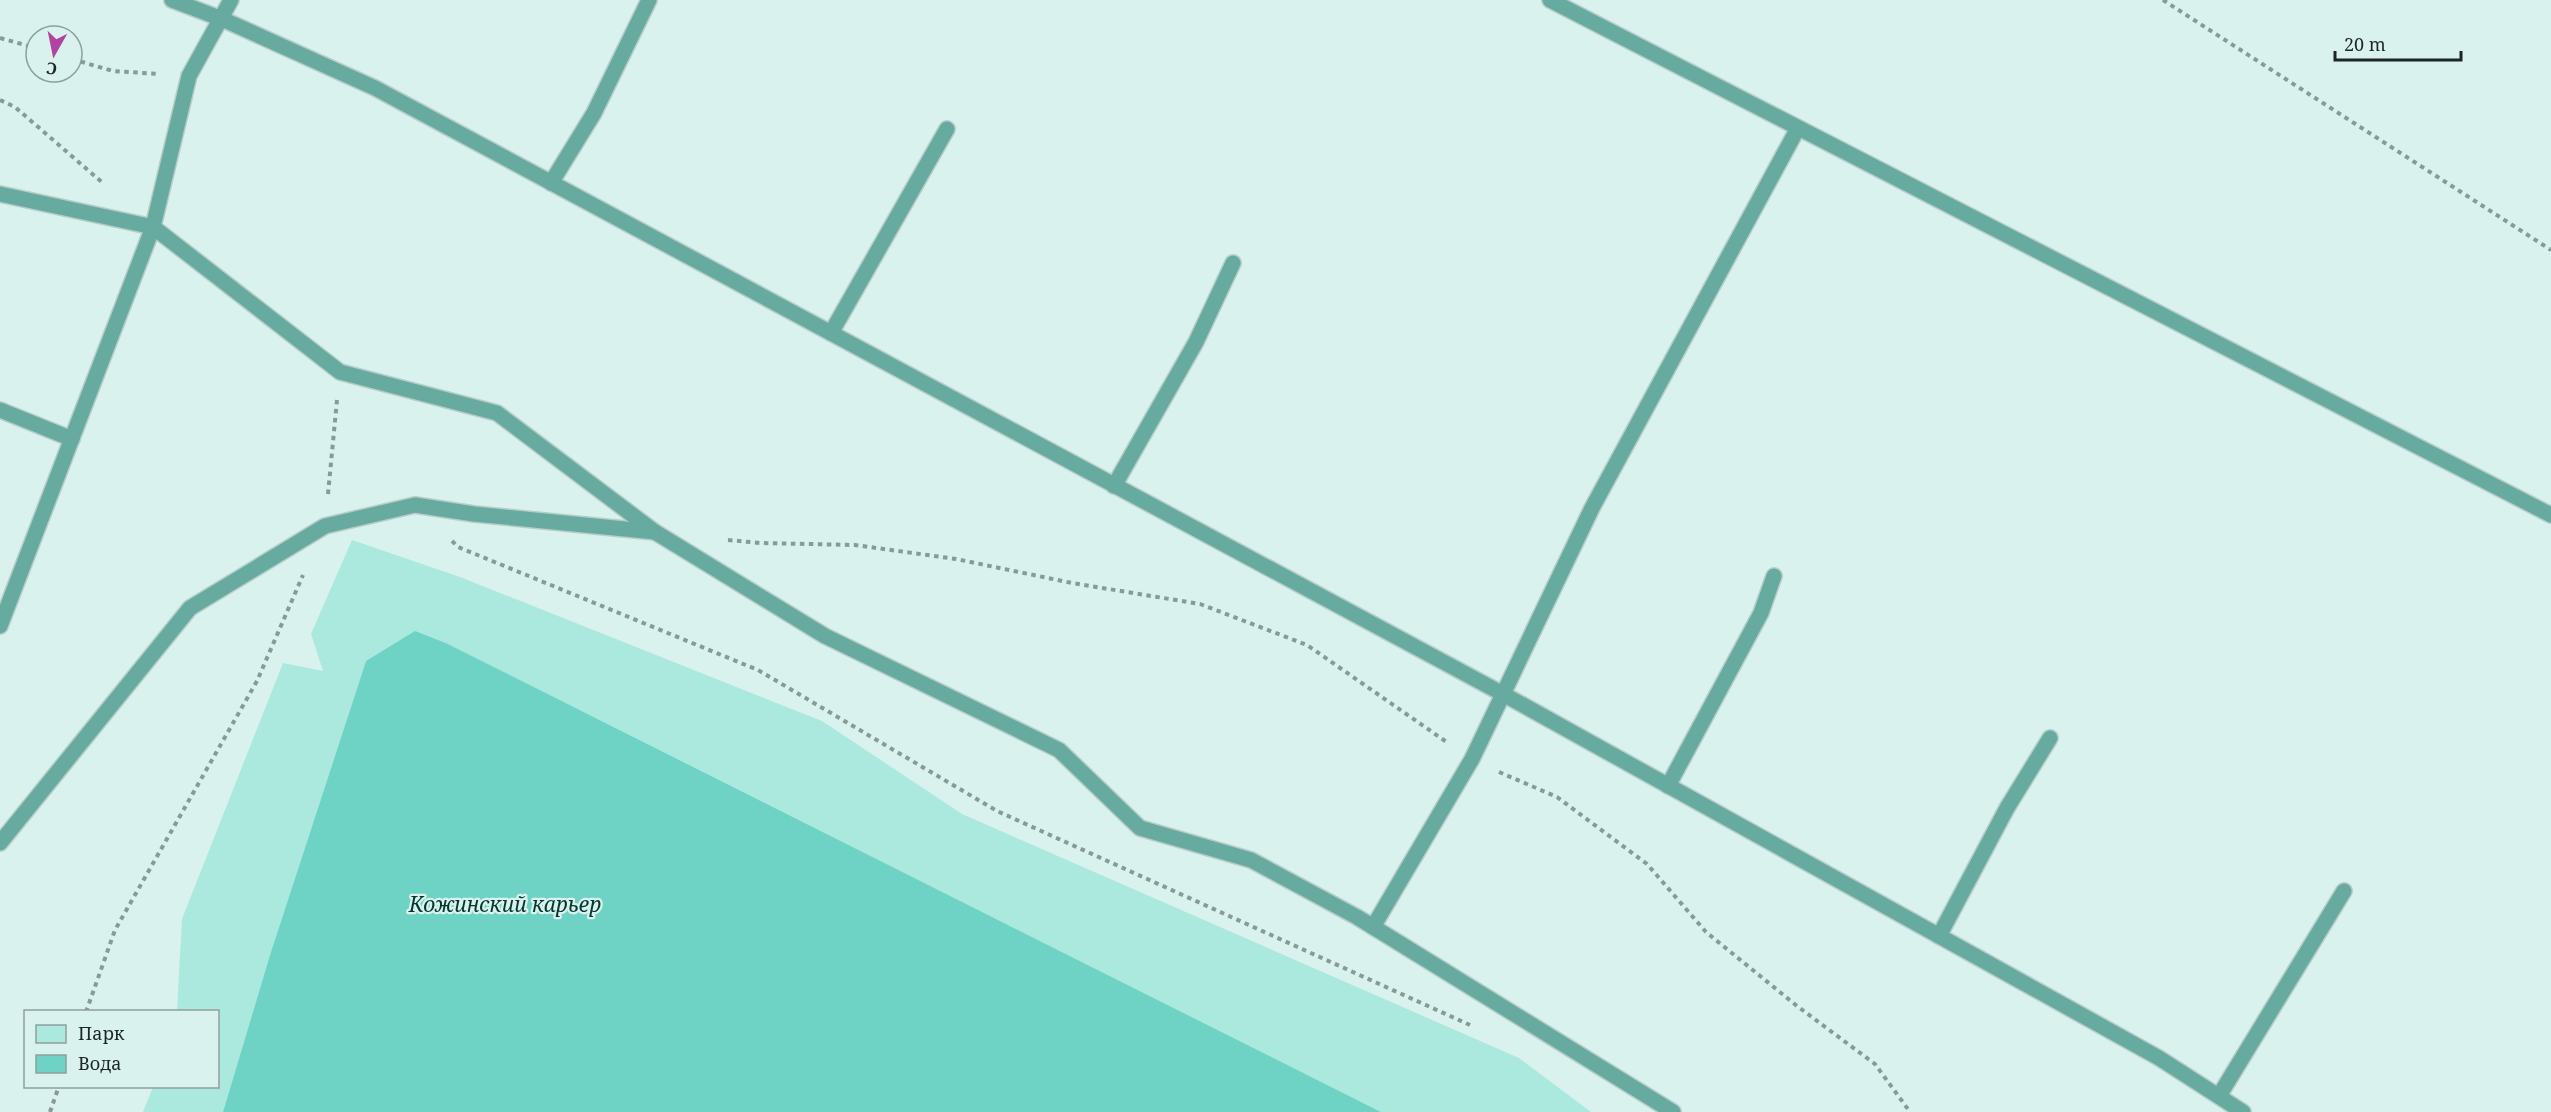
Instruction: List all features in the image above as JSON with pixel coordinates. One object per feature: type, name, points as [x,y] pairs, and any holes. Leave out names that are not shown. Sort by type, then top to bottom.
[{"type":"lane","points":[[172,0],[222,19],[375,88],[1503,694],[2159,1058],[2243,1112]]},
{"type":"lane","points":[[0,626],[153,227],[189,76],[231,0]]},
{"type":"lane","points":[[551,183],[594,112],[649,0]]},
{"type":"lane","points":[[1550,0],[2551,515]]},
{"type":"lane","points":[[1373,927],[1472,759],[1592,508],[1798,128]]},
{"type":"lane","points":[[831,333],[947,129]]},
{"type":"lane","points":[[0,194],[153,227],[340,372],[497,413],[655,532],[825,636],[1059,750],[1140,828],[1251,860],[1373,927],[1673,1112]]},
{"type":"lane","points":[[1114,486],[1196,342],[1233,263]]},
{"type":"lane","points":[[0,410],[72,439]]},
{"type":"lane","points":[[0,843],[190,608],[325,526],[415,505],[474,514],[655,532]]},
{"type":"lane","points":[[1668,786],[1761,613],[1774,576]]},
{"type":"lane","points":[[1939,936],[2007,808],[2050,738]]},
{"type":"lane","points":[[2219,1096],[2344,891]]},
{"type":"path","points":[[2163,0],[2551,250]]},
{"type":"path","points":[[0,38],[24,45]]},
{"type":"path","points":[[84,63],[113,71],[189,76]]},
{"type":"path","points":[[0,100],[15,107],[110,190]]},
{"type":"path","points":[[86,1010],[115,930],[257,681],[325,526],[340,372]]},
{"type":"path","points":[[415,505],[458,547],[758,670],[998,812],[1477,1028]]},
{"type":"path","points":[[725,540],[866,546],[956,559],[1072,583],[1200,604],[1307,645],[1472,759],[1557,797],[1647,864],[1706,932],[1797,1006],[1875,1064],[1910,1112]]},
{"type":"path","points":[[50,1112],[58,1088]]},
{"type":"green space","points":[[352,540],[460,577],[822,721],[962,814],[1519,1058],[1591,1112],[1381,1112],[448,644],[366,661],[270,955],[223,1112],[143,1112],[153,1088],[219,1088],[219,1010],[177,1010],[182,919],[283,663],[323,671],[311,634]]},
{"type":"water","name":"Кожинский карьер","points":[[415,631],[448,644],[1381,1112],[223,1112],[270,955],[366,661]]}]
